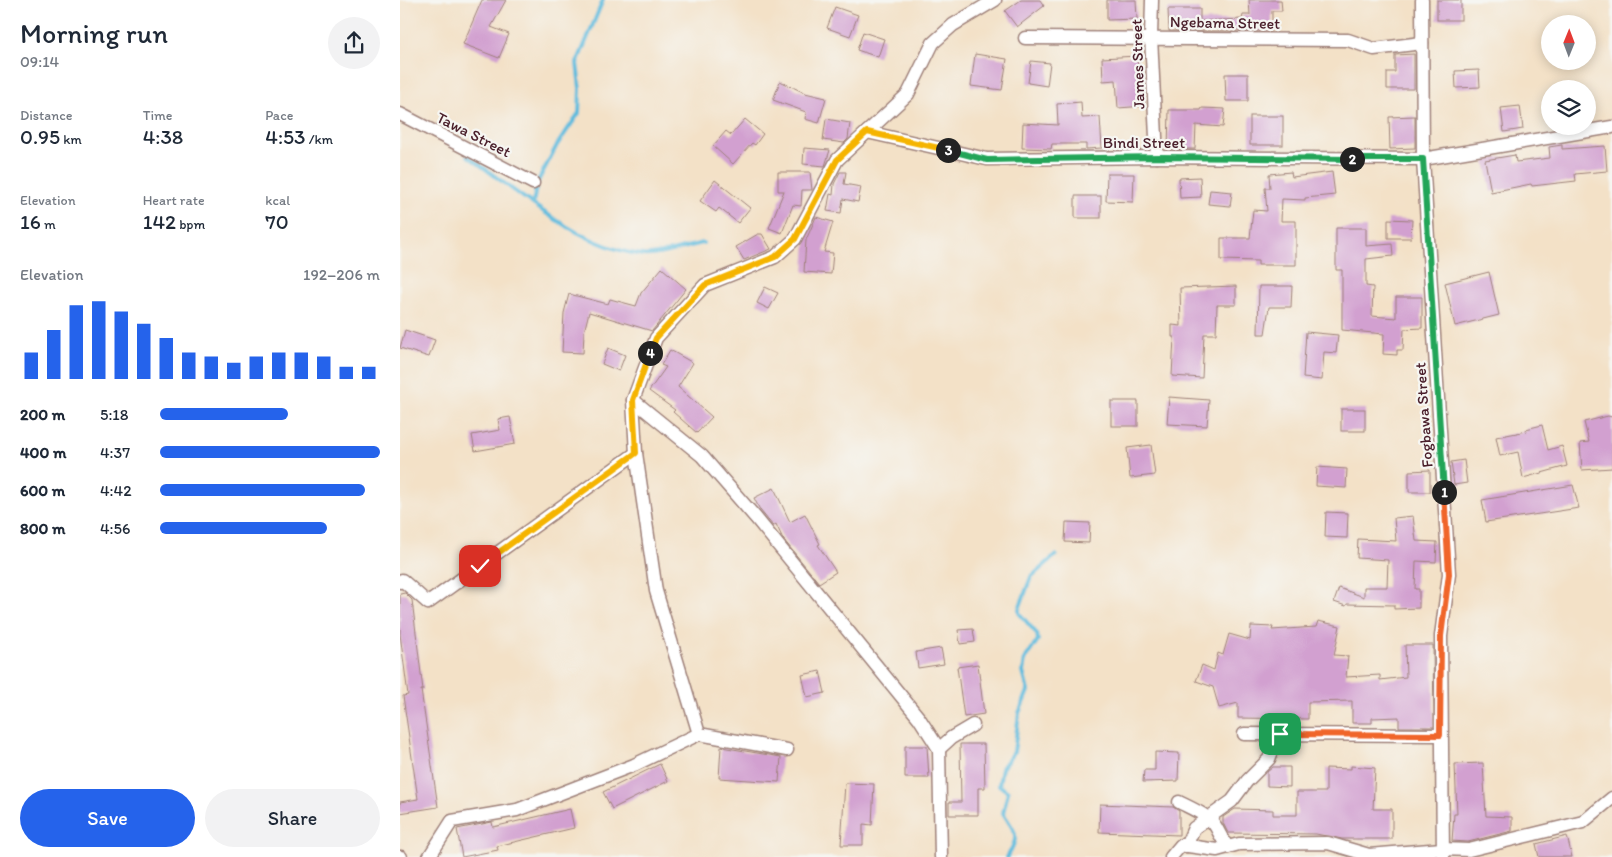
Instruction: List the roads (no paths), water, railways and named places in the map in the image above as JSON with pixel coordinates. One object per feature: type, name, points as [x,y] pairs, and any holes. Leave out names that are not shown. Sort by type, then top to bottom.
[{"type":"street","points":[[699,734],[656,591],[636,453],[633,400],[656,338],[705,285],[775,257],[795,239],[837,160],[908,94],[932,44],[953,25],[994,0]]},
{"type":"street","name":"James Street","points":[[1152,0],[1151,37],[1158,157]]},
{"type":"street","name":"Fogbawa Street","points":[[1422,0],[1423,159],[1449,574],[1441,636],[1442,853]]},
{"type":"street","name":"Ngebama Street","points":[[1025,38],[1151,37],[1348,40],[1374,49],[1422,43]]},
{"type":"street","name":"Tawa Street","points":[[400,114],[533,183]]},
{"type":"street","name":"Bindi Street","points":[[867,132],[987,160],[1158,157],[1423,159],[1612,127]]},
{"type":"street","points":[[633,400],[702,456],[756,518],[920,718],[939,749],[941,857]]},
{"type":"street","points":[[400,582],[402,580],[428,603],[636,453]]},
{"type":"street","points":[[939,749],[951,738],[973,725]]},
{"type":"street","points":[[429,857],[452,821],[517,810],[634,765],[699,734],[787,750]]},
{"type":"street","points":[[1244,734],[1440,735]]},
{"type":"street","points":[[1186,846],[1194,828],[1208,820],[1232,801],[1247,782],[1270,759],[1280,734]]},
{"type":"street","points":[[1171,857],[1181,845],[1217,850],[1239,844],[1328,843],[1369,855],[1442,853],[1469,850],[1583,822],[1612,798]]},
{"type":"street","points":[[1179,802],[1215,826],[1219,837],[1228,847]]},
{"type":"waterway","points":[[533,203],[537,183],[557,145],[579,113],[580,88],[577,63],[603,0]]},
{"type":"waterway","points":[[468,156],[529,201],[573,230],[619,250],[649,255],[703,243]]},
{"type":"waterway","points":[[1007,857],[1014,844],[1015,835],[1003,813],[1008,792],[999,785],[1002,768],[1014,752],[1019,713],[1028,691],[1023,672],[1025,659],[1038,640],[1037,634],[1019,613],[1019,609],[1031,577],[1056,555]]}]
